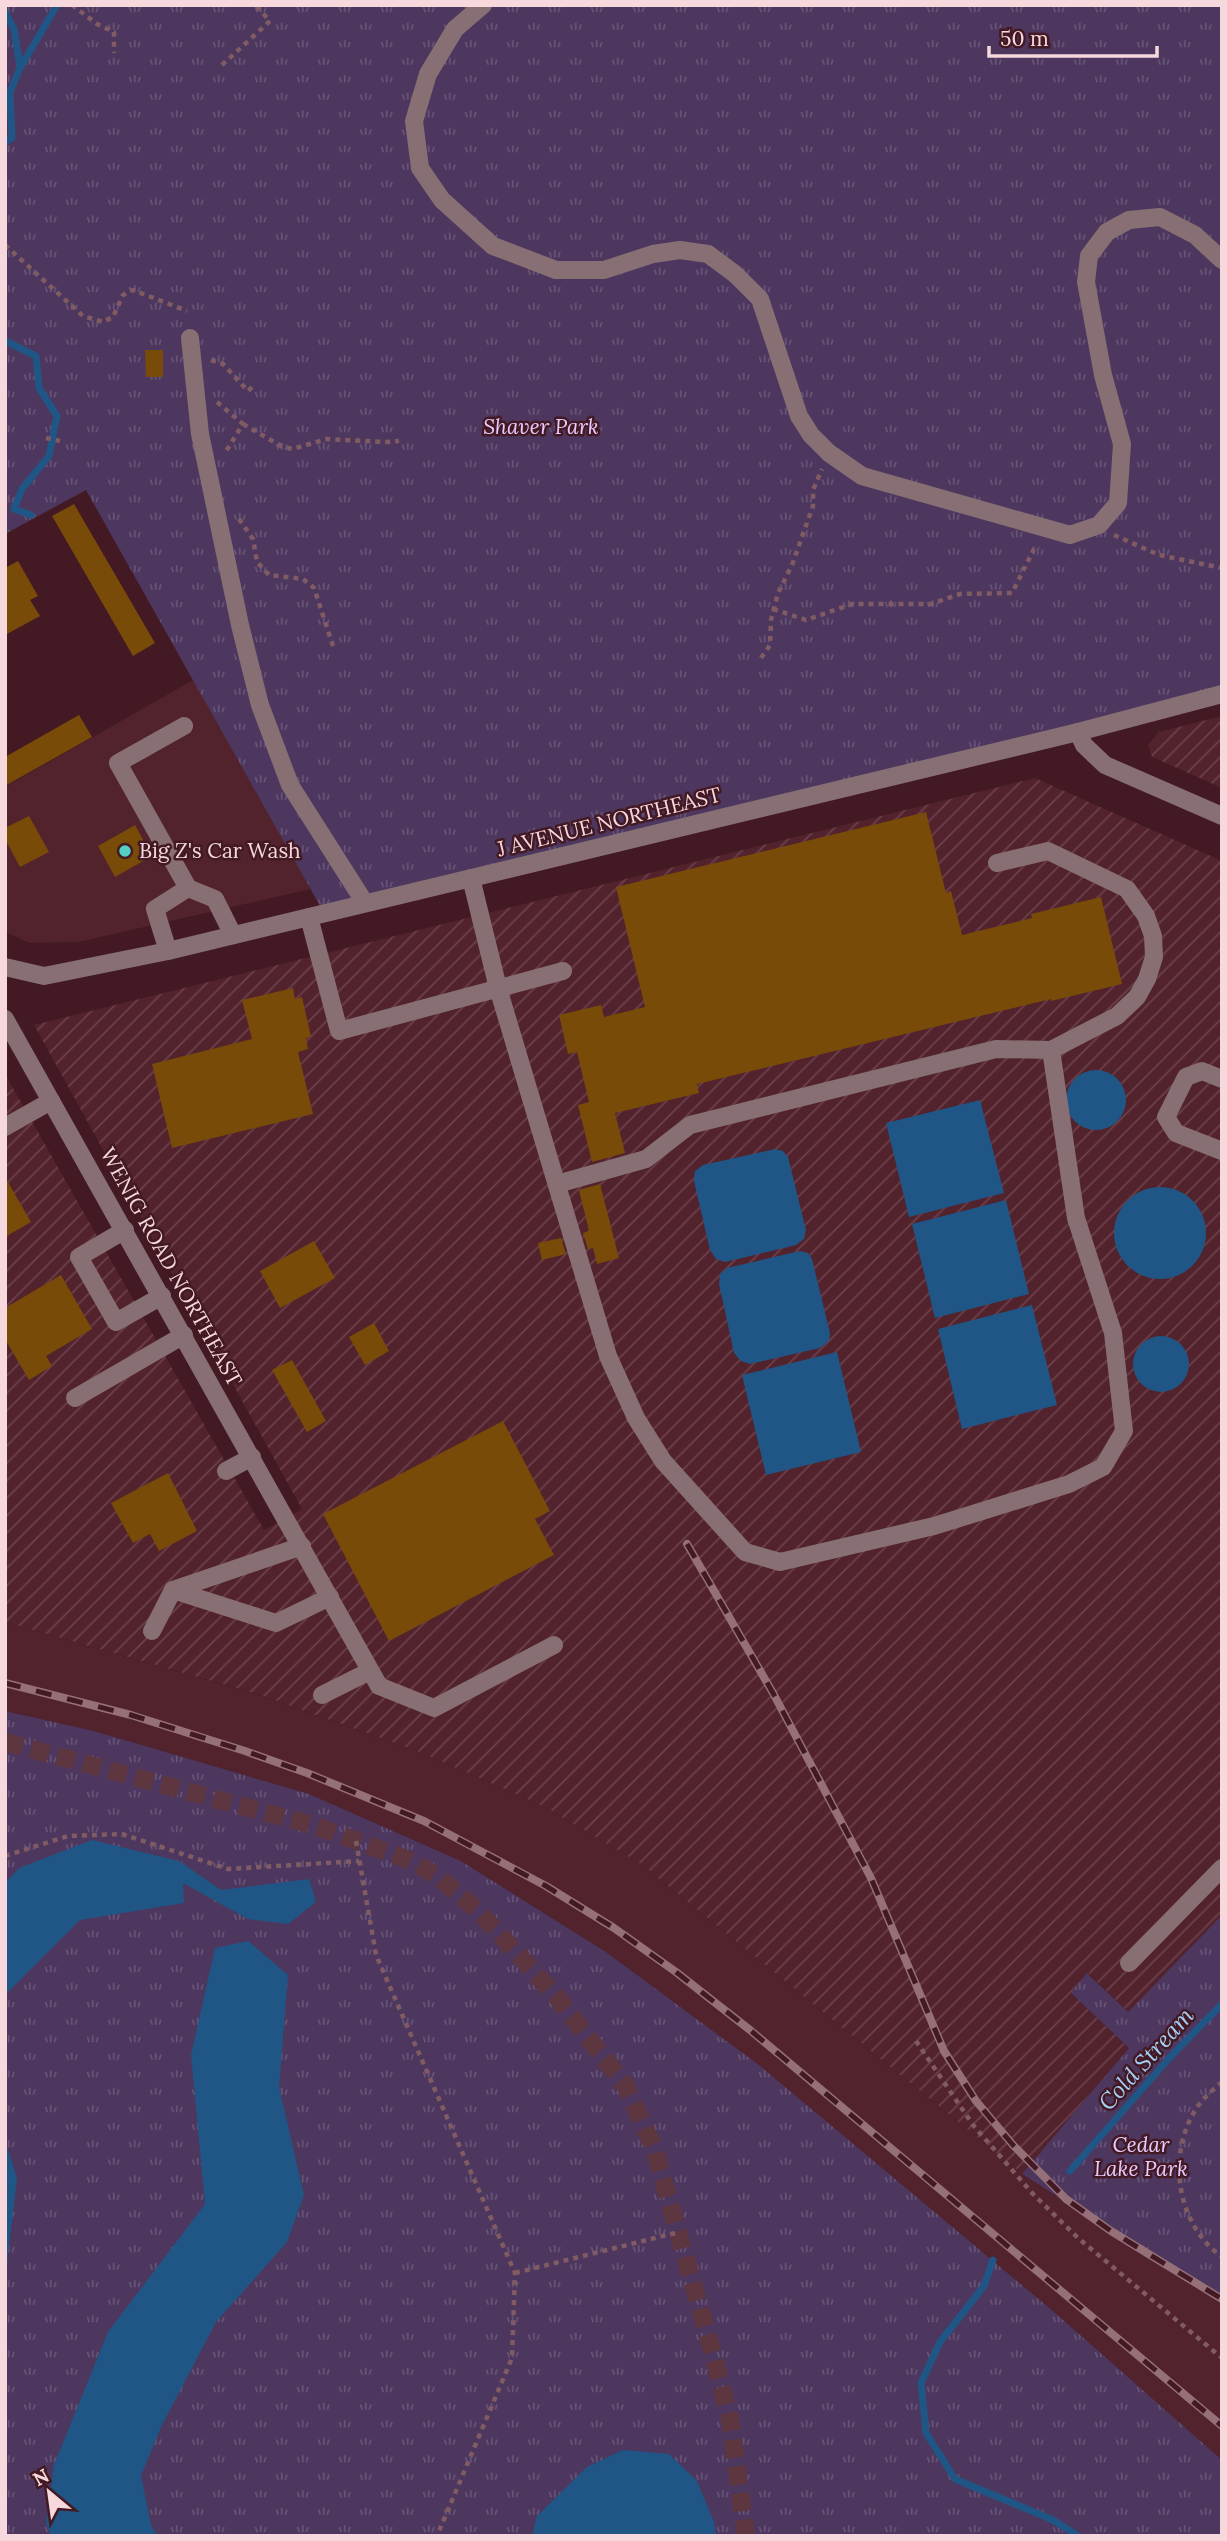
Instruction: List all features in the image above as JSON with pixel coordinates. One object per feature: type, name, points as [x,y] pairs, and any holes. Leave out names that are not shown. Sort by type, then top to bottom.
[{"type":"street","points":[[482,5],[455,29],[428,74],[414,121],[420,168],[442,200],[493,246],[556,270],[604,270],[653,254],[680,250],[708,254],[735,274],[760,299],[799,416],[811,435],[829,453],[862,476],[1070,535],[1099,525],[1118,503],[1122,444],[1098,348],[1086,282],[1089,256],[1107,232],[1129,220],[1160,217],[1195,234],[1222,260]]},
{"type":"street","points":[[190,338],[201,361],[200,434],[240,625],[260,705],[290,785],[365,903]]},
{"type":"street","name":"J AVENUE NORTHEAST","points":[[5,967],[44,976],[168,951],[1078,732],[1222,694]]},
{"type":"street","points":[[184,726],[118,764],[188,888],[215,899],[233,935]]},
{"type":"street","points":[[1078,732],[1084,745],[1105,765],[1222,816]]},
{"type":"street","points":[[557,1184],[646,1158],[690,1125],[996,1049],[1051,1051],[1117,1016],[1137,997],[1147,979],[1154,957],[1153,936],[1146,916],[1127,889],[1048,851],[998,863]]},
{"type":"street","points":[[471,878],[498,988],[608,1356],[636,1418],[663,1461],[745,1552],[780,1562],[934,1526],[1069,1484],[1104,1467],[1124,1431],[1114,1334],[1076,1218],[1051,1051]]},
{"type":"street","points":[[168,951],[155,909],[188,888]]},
{"type":"street","points":[[309,917],[339,1031],[563,971]]},
{"type":"street","name":"WENIG ROAD NORTHEAST","points":[[5,1019],[370,1671]]},
{"type":"street","points":[[1222,1079],[1202,1071],[1186,1077],[1166,1117],[1176,1133],[1222,1151]]},
{"type":"street","points":[[5,1127],[51,1101]]},
{"type":"street","points":[[125,1230],[79,1257],[116,1322],[162,1296]]},
{"type":"street","points":[[75,1398],[184,1335]]},
{"type":"street","points":[[226,1471],[252,1457]]},
{"type":"street","points":[[152,1631],[173,1590],[300,1542]]},
{"type":"street","points":[[173,1590],[276,1623],[330,1597]]},
{"type":"street","points":[[322,1695],[370,1671],[379,1686],[434,1708],[554,1645]]},
{"type":"street","points":[[1129,1963],[1222,1868]]},
{"type":"path","points":[[72,5],[114,32],[114,53]]},
{"type":"path","points":[[222,65],[270,22],[255,5]]},
{"type":"path","points":[[5,245],[83,316],[103,323],[113,317],[123,295],[133,290],[187,311]]},
{"type":"path","points":[[201,361],[210,372]]},
{"type":"path","points":[[201,361],[223,364],[248,391],[254,386]]},
{"type":"path","points":[[211,398],[243,424],[281,446],[292,449],[327,439],[399,441]]},
{"type":"path","points":[[227,465],[225,453],[243,424]]},
{"type":"path","points":[[46,438],[60,442]]},
{"type":"path","points":[[761,658],[770,645],[773,609],[792,565],[813,506],[813,490],[829,453]]},
{"type":"path","points":[[235,513],[253,539],[257,562],[269,575],[303,579],[314,588],[334,649]]},
{"type":"path","points":[[1105,537],[1117,535],[1159,555],[1222,568]]},
{"type":"path","points":[[773,609],[806,620],[852,604],[931,604],[960,594],[1012,593],[1034,549],[1046,547]]},
{"type":"path","points":[[5,1856],[68,1836],[122,1834],[228,1869],[359,1861]]},
{"type":"path","points":[[356,1840],[376,1955],[515,2273],[513,2358],[437,2536]]},
{"type":"path","points":[[916,2041],[973,2125],[1033,2194],[1077,2238],[1222,2358]]},
{"type":"path","points":[[1222,2082],[1196,2109],[1180,2158],[1179,2182],[1184,2207],[1196,2231],[1222,2257]]},
{"type":"path","points":[[515,2273],[679,2232]]},
{"type":"shaded area","points":[[193,680],[311,889],[79,942],[30,943],[5,932],[5,787]]},
{"type":"shaded area","points":[[1222,716],[1222,788],[1152,757],[1148,745],[1159,732]]},
{"type":"shaded area","points":[[1035,778],[1222,861],[1222,1915],[1128,2012],[1088,1973],[1071,1993],[1129,2048],[1022,2174],[641,1864],[545,1807],[417,1751],[257,1694],[5,1622],[5,1074],[264,1530],[302,1509],[34,1025]]},
{"type":"shaded area","points":[[5,1622],[256,1694],[417,1751],[545,1807],[641,1864],[1022,2174],[1222,2300],[1222,2460],[1053,2311],[759,2065],[606,1952],[461,1861],[309,1794],[94,1731],[5,1711]]},
{"type":"green space","name":"Shaver Park","points":[[5,5],[1222,5],[1222,694],[324,913],[86,490],[5,534]]},
{"type":"green space","points":[[5,1711],[94,1731],[309,1794],[461,1861],[606,1952],[759,2065],[1053,2311],[1222,2460],[1222,2536],[5,2536]]},
{"type":"green space","name":"Cedar Lake Park","points":[[1222,1915],[1222,2300],[1022,2174],[1129,2048],[1071,1993],[1087,1973],[1128,2012]]},
{"type":"water","points":[[1090,1070],[1102,1070],[1121,1083],[1126,1100],[1124,1112],[1113,1125],[1102,1130],[1090,1130],[1071,1117],[1066,1106],[1066,1094],[1079,1075]]},
{"type":"water","points":[[980,1100],[1004,1193],[909,1217],[886,1123]]},
{"type":"water","points":[[775,1149],[783,1151],[788,1157],[806,1230],[804,1239],[796,1245],[725,1262],[716,1259],[710,1250],[694,1181],[695,1171],[703,1165]]},
{"type":"water","points":[[1160,1187],[1177,1191],[1192,1201],[1202,1216],[1206,1233],[1202,1250],[1192,1265],[1177,1275],[1160,1279],[1143,1275],[1128,1265],[1118,1250],[1114,1233],[1118,1216],[1128,1201],[1143,1191]]},
{"type":"water","points":[[1006,1200],[1029,1294],[935,1318],[912,1224]]},
{"type":"water","points":[[800,1251],[808,1253],[812,1259],[830,1333],[829,1341],[820,1348],[750,1364],[741,1361],[734,1353],[719,1284],[720,1274],[727,1268]]},
{"type":"water","points":[[1032,1305],[1057,1405],[962,1429],[938,1329]]},
{"type":"water","points":[[1155,1336],[1167,1336],[1177,1340],[1185,1348],[1189,1364],[1185,1380],[1177,1388],[1167,1392],[1155,1392],[1145,1388],[1137,1380],[1133,1370],[1133,1358],[1137,1348],[1145,1340]]},
{"type":"water","points":[[837,1352],[861,1452],[766,1475],[742,1375]]},
{"type":"water","points":[[92,1840],[179,1861],[221,1890],[309,1879],[316,1902],[288,1924],[248,1919],[183,1883],[184,1903],[80,1920],[5,1995],[5,1883],[19,1868]]},
{"type":"water","points":[[248,1941],[288,1975],[279,2087],[304,2195],[287,2242],[216,2322],[161,2427],[141,2476],[151,2525],[157,2536],[51,2536],[46,2524],[54,2465],[108,2332],[205,2204],[191,2055],[215,1948]]},
{"type":"water","points":[[5,2140],[17,2178],[5,2281]]},
{"type":"water","points":[[623,2450],[669,2454],[697,2481],[714,2522],[716,2536],[532,2536],[537,2516],[587,2467]]},
{"type":"building","points":[[145,350],[163,350],[163,377],[146,377]]},
{"type":"building","points":[[74,504],[155,643],[133,656],[52,516]]},
{"type":"building","points":[[18,561],[38,596],[30,600],[40,616],[5,635],[5,568]]},
{"type":"building","points":[[79,715],[92,737],[5,786],[5,757]]},
{"type":"building","points":[[926,812],[946,893],[951,891],[962,935],[1101,897],[1122,984],[697,1084],[699,1093],[615,1113],[625,1153],[592,1162],[578,1105],[589,1102],[577,1052],[568,1054],[559,1015],[601,1005],[604,1017],[645,1007],[616,887]]},
{"type":"building","points":[[29,816],[49,852],[20,867],[5,839],[5,828]]},
{"type":"building","name":"Big Z's Car Wash","points":[[135,825],[152,856],[115,877],[98,846]]},
{"type":"building","points":[[293,988],[295,999],[302,997],[311,1037],[306,1038],[308,1049],[298,1052],[313,1114],[172,1148],[152,1064],[252,1039],[242,1000]]},
{"type":"building","points":[[5,1177],[31,1222],[5,1237]]},
{"type":"building","points":[[600,1184],[619,1258],[597,1264],[593,1248],[588,1249],[583,1233],[589,1231],[579,1190]]},
{"type":"building","points":[[561,1238],[566,1254],[542,1260],[538,1243]]},
{"type":"building","points":[[314,1241],[335,1278],[280,1308],[260,1271]]},
{"type":"building","points":[[61,1275],[92,1329],[46,1356],[52,1366],[29,1380],[5,1339],[5,1308]]},
{"type":"building","points":[[374,1323],[389,1351],[365,1365],[349,1337]]},
{"type":"building","points":[[292,1360],[326,1421],[307,1432],[272,1370]]},
{"type":"building","points":[[503,1421],[550,1511],[535,1519],[554,1555],[389,1641],[323,1514]]},
{"type":"building","points":[[168,1473],[197,1531],[159,1551],[150,1534],[133,1543],[111,1503]]},
{"type":"waterway","points":[[20,68],[57,5]]},
{"type":"waterway","points":[[5,12],[14,29],[20,68],[10,92],[12,138],[5,142]]},
{"type":"waterway","points":[[5,341],[36,356],[39,388],[57,416],[49,456],[22,489],[14,509],[31,515]]},
{"type":"waterway","name":"Cold Stream","points":[[1070,2171],[1172,2055],[1222,2004]]},
{"type":"waterway","name":"Cold Stream","points":[[993,2260],[984,2286],[940,2342],[921,2383],[926,2433],[955,2479],[1053,2520],[1078,2536]]},
{"type":"tunnel","points":[[5,1742],[312,1825],[404,1858],[435,1874],[478,1911],[556,1996],[625,2085],[654,2148],[730,2419],[746,2536]]},
{"type":"railway","points":[[687,1544],[773,1693],[871,1878],[944,2051],[976,2101],[1013,2145],[1066,2199],[1111,2231],[1222,2299]]},
{"type":"railway","points":[[5,1683],[131,1715],[307,1773],[424,1821],[546,1886],[614,1928],[750,2030],[1222,2426]]},
{"type":"place","name":"Big Z's Car Wash","points":[[125,851]]}]
